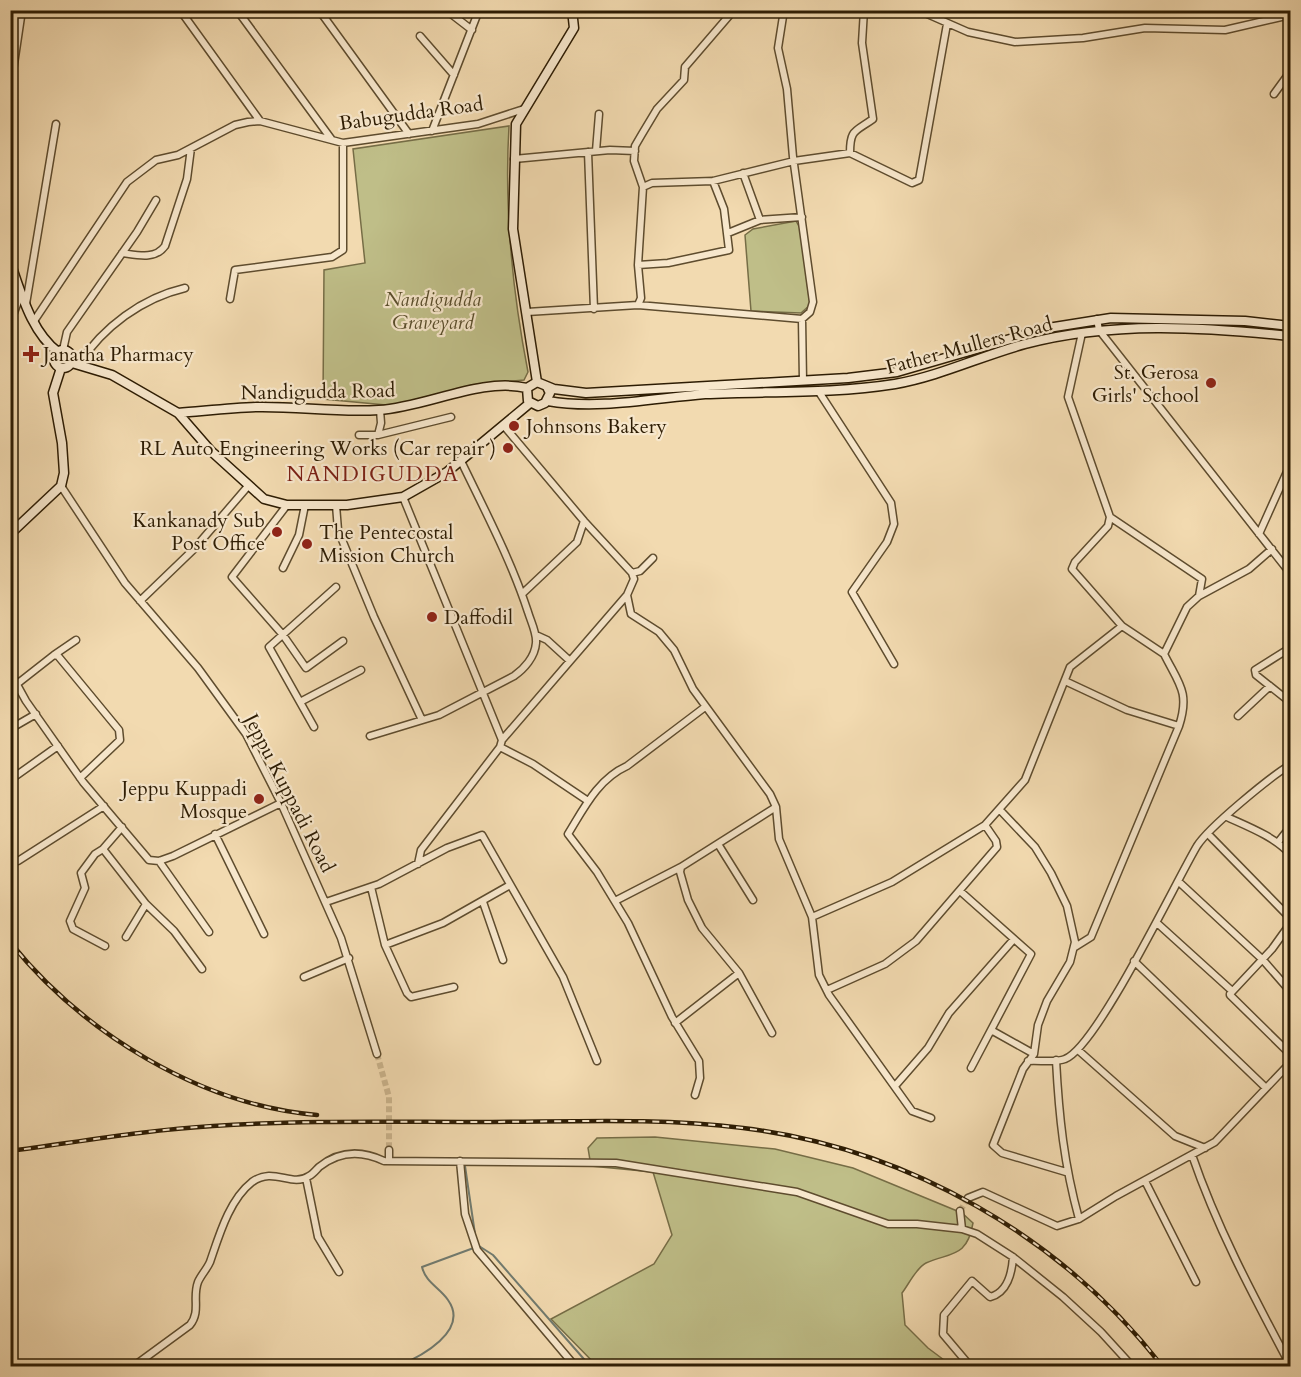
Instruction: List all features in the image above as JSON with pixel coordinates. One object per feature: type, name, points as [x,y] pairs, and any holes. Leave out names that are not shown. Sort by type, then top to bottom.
[{"type":"main road","points":[[537,382],[513,229],[516,124],[574,28],[572,10]]},
{"type":"main road","points":[[10,262],[21,293],[45,340],[61,351],[72,355],[75,364]]},
{"type":"main road","points":[[537,382],[563,391],[586,393],[730,382],[803,381],[897,372],[1048,328],[1097,319],[1179,319],[1290,326]]},
{"type":"main road","name":"Father Mullers Road","points":[[548,400],[577,404],[707,394],[819,392],[896,384],[932,375],[1025,344],[1099,330],[1163,328],[1290,336]]},
{"type":"main road","points":[[61,351],[54,360],[61,368],[75,364],[112,375],[178,413],[211,451],[264,499],[287,505],[336,505],[403,497],[447,472],[530,403]]},
{"type":"main road","points":[[10,534],[61,486],[64,473],[62,443],[53,393],[61,368]]},
{"type":"main road","points":[[530,403],[526,394],[527,388],[537,382]]},
{"type":"main road","name":"Nandigudda Road","points":[[178,413],[256,407],[380,410],[439,400],[480,388],[513,384],[527,388]]},
{"type":"main road","points":[[530,403],[542,405],[548,400],[550,393],[547,387]]},
{"type":"street","points":[[10,91],[22,10]]},
{"type":"street","points":[[180,10],[260,121]]},
{"type":"street","points":[[237,10],[332,140]]},
{"type":"street","points":[[319,10],[409,134]]},
{"type":"street","points":[[446,10],[472,30]]},
{"type":"street","points":[[432,131],[479,10]]},
{"type":"street","points":[[638,304],[641,298],[638,265],[642,187],[634,161],[635,151],[657,109],[684,80],[685,67],[734,10]]},
{"type":"street","points":[[527,312],[594,309],[638,304],[802,319],[810,312],[813,302],[787,89],[778,48],[784,10]]},
{"type":"street","points":[[850,153],[850,137],[854,130],[873,119],[862,43],[864,10]]},
{"type":"street","points":[[918,10],[972,33],[1015,42],[1083,38],[1144,28],[1225,30],[1290,15]]},
{"type":"street","points":[[642,187],[652,183],[713,181],[794,161],[850,153],[912,183],[919,180],[947,24]]},
{"type":"street","points":[[420,36],[454,75]]},
{"type":"street","points":[[1274,94],[1290,72]]},
{"type":"street","name":"Babugudda Road","points":[[34,321],[127,182],[146,165],[191,148],[236,124],[260,121],[343,143],[478,124],[524,109]]},
{"type":"street","points":[[596,151],[599,114]]},
{"type":"street","points":[[26,304],[56,124]]},
{"type":"street","points":[[230,299],[235,270],[332,257],[343,250],[343,143]]},
{"type":"street","points":[[122,253],[151,255],[161,252],[165,246],[187,179],[191,148]]},
{"type":"street","points":[[514,159],[596,151],[635,151]]},
{"type":"street","points":[[588,152],[594,309]]},
{"type":"street","points":[[743,173],[760,220]]},
{"type":"street","points":[[638,265],[668,263],[729,249],[724,209],[713,181]]},
{"type":"street","points":[[61,351],[67,332],[156,200]]},
{"type":"street","points":[[728,234],[760,220],[802,217]]},
{"type":"street","points":[[75,364],[90,348],[140,306],[163,293],[185,288]]},
{"type":"street","points":[[10,324],[21,293]]},
{"type":"street","points":[[802,319],[803,381]]},
{"type":"street","points":[[1097,319],[1099,330],[1290,573]]},
{"type":"street","points":[[1075,947],[1090,937],[1186,705],[1182,687],[1164,654],[1122,626],[1072,569],[1075,562],[1108,526],[1110,517],[1068,397],[1082,333]]},
{"type":"street","points":[[819,392],[891,503],[894,524],[886,542],[852,592],[894,664]]},
{"type":"street","points":[[378,435],[381,423],[380,410]]},
{"type":"street","points":[[359,435],[378,435],[451,417]]},
{"type":"street","points":[[418,864],[421,850],[501,743],[627,595],[634,579],[632,573],[584,521],[504,426]]},
{"type":"street","points":[[370,736],[439,715],[524,670],[536,645],[536,635],[522,594],[495,530],[461,461]]},
{"type":"street","points":[[1259,534],[1290,465]]},
{"type":"street","points":[[140,601],[195,549],[249,485]]},
{"type":"street","name":"Jeppu Kuppadi Road","points":[[61,486],[125,583],[198,668],[246,734],[281,803],[349,958],[377,1054]]},
{"type":"street","points":[[403,497],[483,692],[501,743],[588,801]]},
{"type":"street","points":[[287,505],[232,578],[283,635],[306,668],[343,642]]},
{"type":"street","points":[[283,568],[299,535],[305,505]]},
{"type":"street","points":[[336,505],[338,530],[374,617],[422,720]]},
{"type":"street","points":[[1110,517],[1202,579],[1199,596]]},
{"type":"street","points":[[522,594],[577,542],[584,521]]},
{"type":"street","points":[[1164,654],[1187,607],[1199,596],[1249,569],[1272,549]]},
{"type":"street","points":[[632,573],[640,571],[653,558]]},
{"type":"street","points":[[314,727],[270,647],[336,587]]},
{"type":"street","points":[[627,595],[631,614],[659,632],[674,650],[684,673],[705,707],[759,776],[776,807],[779,839],[812,917],[819,975],[827,990],[912,1111],[931,1118]]},
{"type":"street","points":[[812,917],[892,882],[985,825],[1025,780],[1070,667],[1122,626]]},
{"type":"street","points":[[536,635],[548,640],[570,661]]},
{"type":"street","points":[[17,684],[76,640]]},
{"type":"street","points":[[1290,648],[1255,670],[1256,675],[1290,702]]},
{"type":"street","points":[[54,655],[71,671],[119,730],[120,740],[80,778]]},
{"type":"street","points":[[300,702],[361,670]]},
{"type":"street","points":[[10,672],[80,778],[149,860],[159,861],[281,803]]},
{"type":"street","points":[[1065,681],[1127,710],[1179,726]]},
{"type":"street","points":[[1238,716],[1270,686]]},
{"type":"street","points":[[695,1095],[700,1078],[699,1061],[675,1023],[628,922],[597,872],[568,834],[588,801],[616,771],[627,766],[705,707]]},
{"type":"street","points":[[10,729],[36,714]]},
{"type":"street","points":[[10,780],[58,746]]},
{"type":"street","points":[[1028,1061],[1063,1060],[1078,1050],[1157,923],[1198,844],[1275,774],[1290,765]]},
{"type":"street","points":[[18,861],[104,806]]},
{"type":"street","points":[[615,901],[681,867],[776,807]]},
{"type":"street","points":[[1000,810],[1035,847],[1051,873],[1067,906],[1075,947],[1070,962],[1047,1002],[1038,1025],[1034,1054],[1028,1061],[993,1145],[1002,1153],[1066,1172]]},
{"type":"street","points":[[1227,817],[1265,837],[1279,841],[1290,854]]},
{"type":"street","points":[[827,990],[885,964],[916,941],[997,847],[996,841],[985,825]]},
{"type":"street","points":[[105,946],[73,929],[70,921],[85,888],[81,873],[94,854],[103,849],[122,827]]},
{"type":"street","points":[[1279,841],[1290,827]]},
{"type":"street","points":[[215,834],[264,934]]},
{"type":"street","points":[[1208,834],[1290,918]]},
{"type":"street","points":[[326,902],[371,887],[482,835],[563,977],[597,1061]]},
{"type":"street","points":[[718,844],[753,900]]},
{"type":"street","points":[[103,849],[146,904],[174,931],[202,969]]},
{"type":"street","points":[[159,861],[209,932]]},
{"type":"street","points":[[681,867],[688,900],[702,928],[739,973],[772,1034]]},
{"type":"street","points":[[1179,882],[1263,960],[1290,991]]},
{"type":"street","points":[[385,945],[443,922],[483,902],[510,885]]},
{"type":"street","points":[[371,887],[385,945],[411,997],[454,987]]},
{"type":"street","points":[[960,891],[1031,954],[971,1068]]},
{"type":"street","points":[[483,902],[503,960]]},
{"type":"street","points":[[126,938],[146,904]]},
{"type":"street","points":[[1157,923],[1231,990],[1230,995],[1290,1054]]},
{"type":"street","points":[[1230,995],[1263,960],[1290,924]]},
{"type":"street","points":[[895,1086],[928,1048],[950,1013],[1014,939]]},
{"type":"street","points":[[304,977],[349,958]]},
{"type":"street","points":[[1134,961],[1266,1088]]},
{"type":"street","points":[[675,1023],[739,973]]},
{"type":"street","points":[[991,1030],[1034,1054]]},
{"type":"street","points":[[1078,1050],[1175,1136],[1205,1148]]},
{"type":"street","points":[[1056,1060],[1058,1110],[1066,1172],[1079,1219]]},
{"type":"street","points":[[968,1198],[983,1192],[1057,1227],[1079,1219],[1215,1142],[1290,1063]]},
{"type":"street","points":[[389,1150],[389,1161]]},
{"type":"street","points":[[134,1366],[190,1325],[197,1316],[198,1281],[210,1262],[217,1237],[242,1192],[263,1175],[290,1179],[306,1178],[325,1163],[357,1152],[389,1161],[616,1163],[797,1192],[888,1224],[917,1224],[962,1229],[976,1234],[1013,1257],[1064,1297],[1132,1366]]},
{"type":"street","points":[[1192,1155],[1204,1189],[1248,1286],[1290,1365]]},
{"type":"street","points":[[460,1161],[465,1214],[477,1250],[575,1366]]},
{"type":"street","points":[[306,1178],[318,1238],[339,1272]]},
{"type":"street","points":[[1144,1181],[1196,1282]]},
{"type":"street","points":[[960,1211],[962,1229]]},
{"type":"street","points":[[970,1366],[943,1334],[944,1315],[972,1281],[990,1297],[998,1294],[1010,1276],[1013,1257]]},
{"type":"green space","name":"Nandigudda Graveyard","points":[[509,126],[509,219],[514,280],[528,372],[524,380],[472,385],[407,403],[386,405],[323,399],[324,270],[365,263],[353,149]]},
{"type":"green space","points":[[796,221],[800,228],[810,305],[801,313],[751,311],[745,235],[753,229]]},
{"type":"green space","points":[[655,1137],[775,1149],[853,1168],[962,1213],[973,1223],[967,1242],[957,1252],[922,1265],[902,1293],[905,1325],[928,1348],[952,1366],[597,1366],[551,1319],[654,1264],[672,1235],[653,1172],[591,1166],[588,1148],[597,1138]]},
{"type":"waterway","points":[[465,1166],[475,1234]]},
{"type":"waterway","points":[[398,1366],[440,1341],[453,1322],[453,1311],[448,1300],[426,1277],[422,1267],[479,1246],[493,1255],[590,1366]]},
{"type":"tunnel","points":[[377,1054],[389,1097],[389,1150]]},
{"type":"tunnel","points":[[960,1211],[968,1198]]},
{"type":"railway","points":[[10,942],[39,975],[72,1006],[108,1034],[147,1059],[188,1080],[230,1097],[273,1108],[317,1115]]},
{"type":"railway","points":[[10,1151],[188,1128],[312,1122],[677,1122],[743,1128],[804,1139],[864,1155],[921,1178],[977,1206],[1029,1239],[1077,1277],[1122,1320],[1162,1366]]},
{"type":"place","name":"Janatha Pharmacy","points":[[31,354]]},
{"type":"place","name":"St. Gerosa Girls' School","points":[[1211,383]]},
{"type":"place","name":"Johnsons Bakery","points":[[514,426]]},
{"type":"place","name":"RL Auto Engineering Works (Car repair )","points":[[508,448]]},
{"type":"place","name":"Kankanady Sub Post Office","points":[[277,532]]},
{"type":"place","name":"The Pentecostal Mission Church","points":[[307,544]]},
{"type":"place","name":"Daffodil","points":[[432,617]]},
{"type":"place","name":"Jeppu Kuppadi Mosque","points":[[259,799]]},
{"type":"district","name":"NANDIGUDDA","points":[[373,474]]}]
